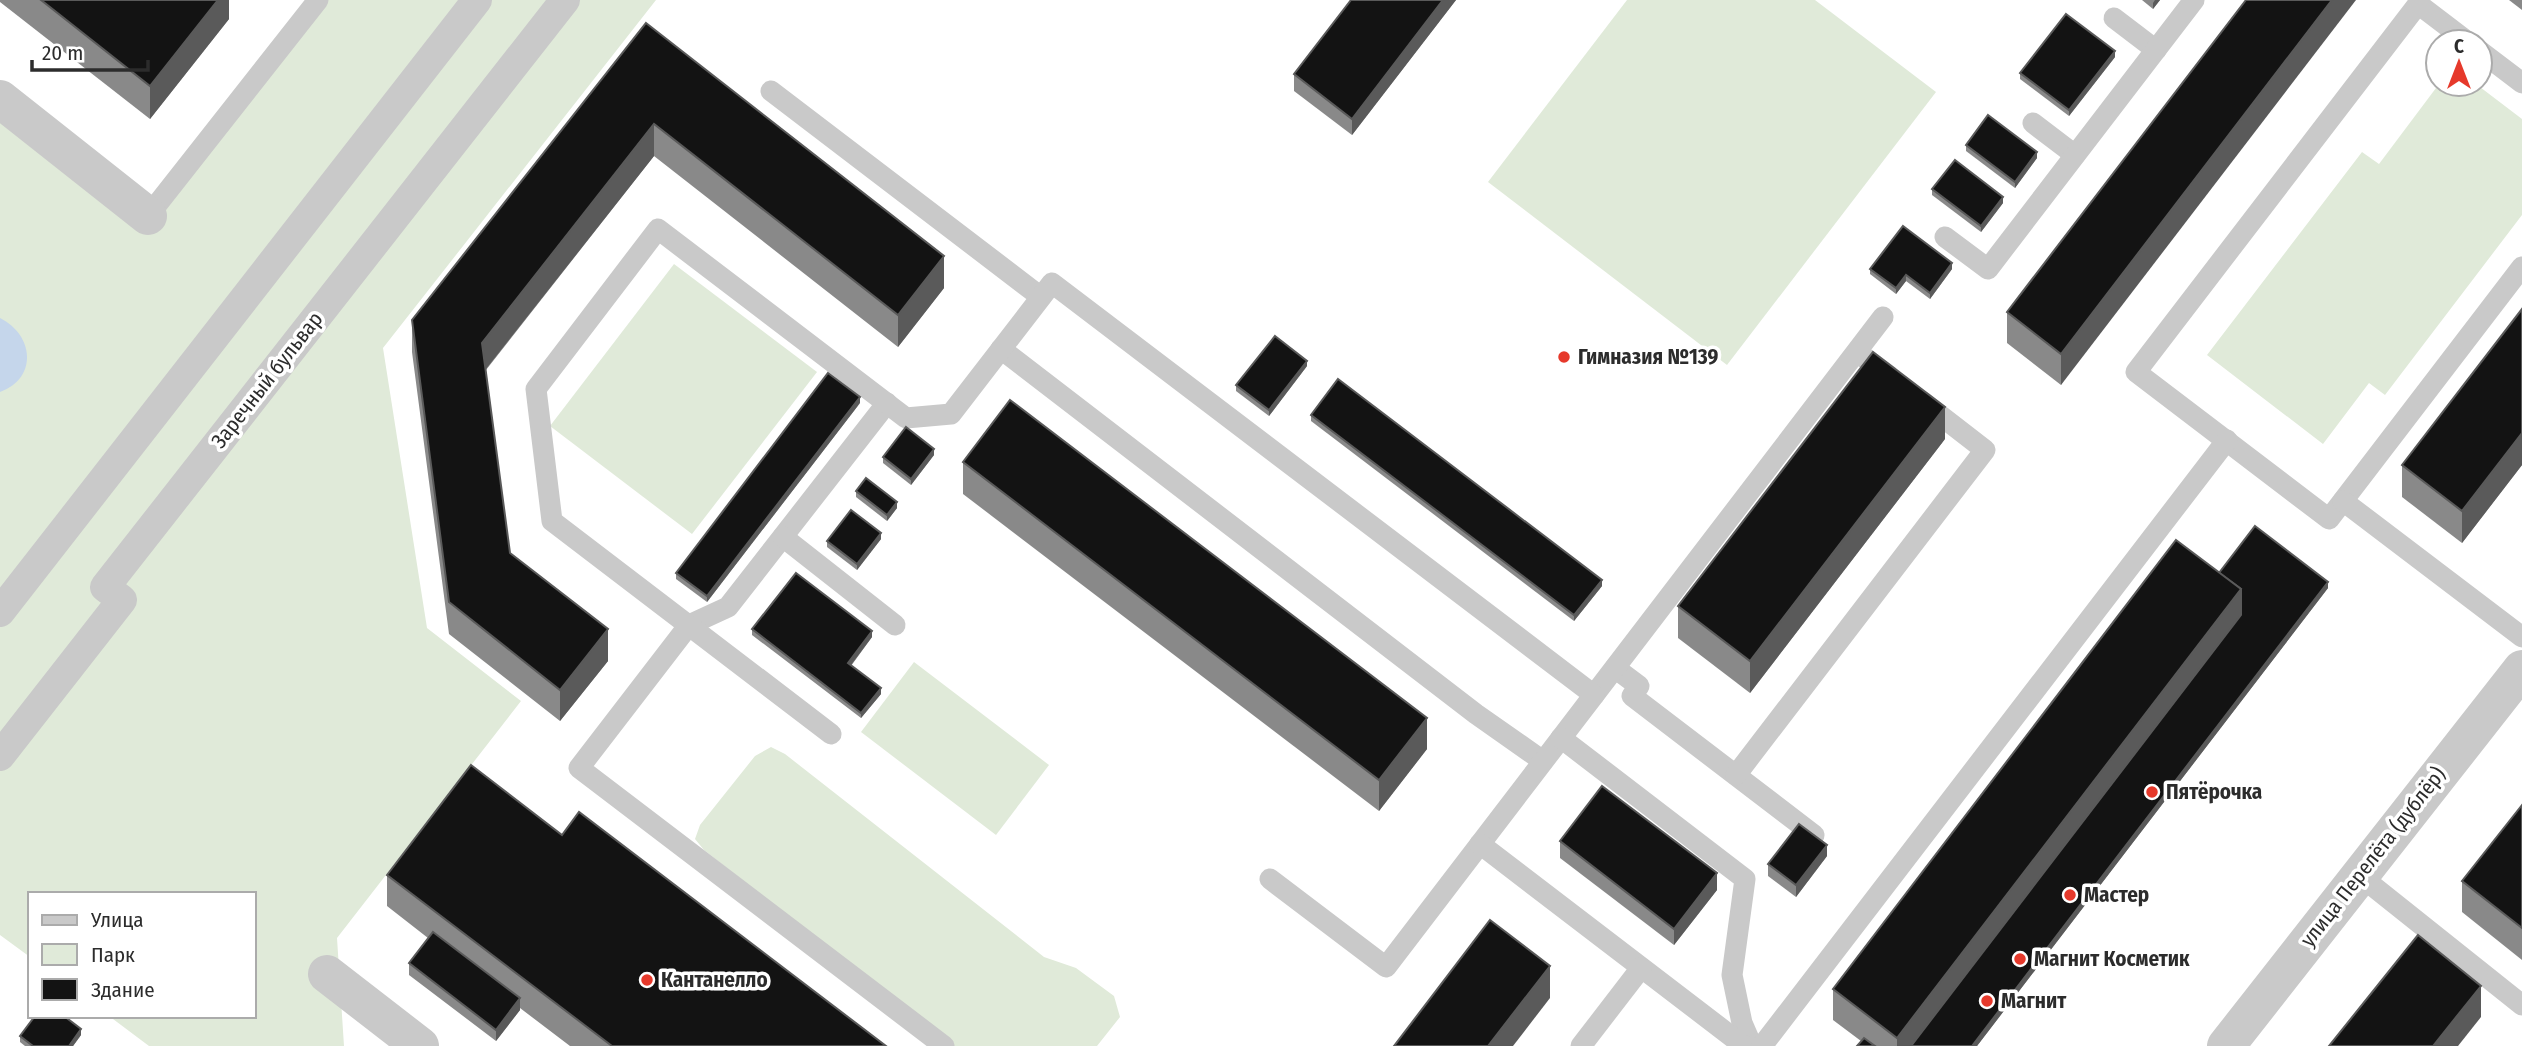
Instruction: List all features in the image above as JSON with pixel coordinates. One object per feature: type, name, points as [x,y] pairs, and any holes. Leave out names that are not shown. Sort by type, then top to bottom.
[{"type":"street","points":[[0,612],[477,0]]},
{"type":"street","name":"Заречный бульвар","points":[[0,756],[122,600],[105,587],[565,0]]},
{"type":"street","points":[[0,100],[148,216]]},
{"type":"street","name":"улица Перелёта (дублёр)","points":[[2225,1046],[2522,669]]},
{"type":"street","points":[[327,974],[420,1046]]},
{"type":"lane","points":[[148,216],[318,0]]},
{"type":"lane","points":[[1945,237],[1988,269],[2194,0]]},
{"type":"lane","points":[[2450,28],[2418,4],[2136,372],[2329,519],[2522,267]]},
{"type":"lane","points":[[2114,18],[2156,50]]},
{"type":"lane","points":[[2494,62],[2522,83]]},
{"type":"lane","points":[[771,91],[1041,297]]},
{"type":"lane","points":[[2033,123],[2076,155]]},
{"type":"lane","points":[[831,734],[552,521],[536,390],[658,229],[906,418],[951,414],[1052,283],[1594,695]]},
{"type":"lane","points":[[1270,879],[1386,967],[1883,317]]},
{"type":"lane","points":[[1001,349],[1476,714],[1543,761]]},
{"type":"lane","points":[[1736,775],[1985,450],[1857,352]]},
{"type":"lane","points":[[887,403],[728,607],[688,625],[579,768],[944,1046]]},
{"type":"lane","points":[[1762,1046],[2227,440]]},
{"type":"lane","points":[[2343,501],[2522,638]]},
{"type":"lane","points":[[782,537],[895,625]]},
{"type":"lane","points":[[1615,668],[1639,686],[1632,696],[1814,835]]},
{"type":"lane","points":[[1561,738],[1745,879],[1732,975],[1742,1023],[1752,1046]]},
{"type":"lane","points":[[1480,844],[1744,1046]]},
{"type":"lane","points":[[2359,875],[2522,1005]]},
{"type":"lane","points":[[1584,1045],[1642,968]]},
{"type":"green space","points":[[309,0],[656,0],[383,348],[427,628],[521,701],[337,938],[344,1046],[149,1046],[112,1018],[256,1018],[256,892],[28,892],[28,956],[0,935],[0,110],[137,217]]},
{"type":"green space","points":[[1627,0],[1815,0],[1936,92],[1727,365],[1488,182]]},
{"type":"green space","points":[[2428,98],[2494,98],[2522,119],[2522,215],[2385,395],[2369,383],[2323,444],[2207,355],[2362,152],[2379,164]]},
{"type":"green space","points":[[674,264],[817,372],[692,534],[550,426]]},
{"type":"green space","points":[[914,662],[1049,765],[996,835],[861,732]]},
{"type":"green space","points":[[771,747],[785,754],[1044,957],[1076,968],[1114,996],[1120,1017],[1097,1046],[953,1046],[704,850],[695,839],[700,825],[755,756]]},
{"type":"water","points":[[0,318],[20,335],[27,356],[21,377],[0,392]]},
{"type":"building","points":[[41,0],[218,0],[150,86]]},
{"type":"building","points":[[1351,0],[1443,0],[1352,119],[1294,74]]},
{"type":"building","points":[[2246,0],[2332,0],[2061,354],[2007,312]]},
{"type":"building","points":[[2066,14],[2115,51],[2069,110],[2020,73]]},
{"type":"building","points":[[646,23],[944,256],[898,315],[654,124],[482,343],[510,553],[608,629],[560,690],[449,602],[412,320]]},
{"type":"building","points":[[1988,115],[2037,152],[2015,182],[1966,145]]},
{"type":"building","points":[[1955,160],[2003,197],[1981,226],[1932,189]]},
{"type":"building","points":[[1903,226],[1952,263],[1930,293],[1906,275],[1896,288],[1870,269]]},
{"type":"building","points":[[2522,309],[2522,433],[2462,511],[2402,465]]},
{"type":"building","points":[[1275,336],[1307,361],[1269,410],[1236,385]]},
{"type":"building","points":[[1873,352],[1945,407],[1750,661],[1678,606]]},
{"type":"building","points":[[828,373],[860,397],[707,596],[676,573]]},
{"type":"building","points":[[1338,379],[1602,580],[1574,615],[1311,415]]},
{"type":"building","points":[[1010,400],[1427,718],[1379,780],[963,462]]},
{"type":"building","points":[[906,427],[934,449],[911,479],[883,457]]},
{"type":"building","points":[[866,478],[897,502],[887,515],[856,491]]},
{"type":"building","points":[[851,510],[881,533],[857,564],[827,541]]},
{"type":"building","points":[[2255,526],[2328,582],[1972,1046],[1911,1046],[2241,615],[2241,589],[2219,573]]},
{"type":"building","points":[[2176,540],[2241,589],[1897,1038],[1833,989]]},
{"type":"building","points":[[796,573],[872,631],[848,663],[881,688],[861,713],[752,629]]},
{"type":"building","points":[[471,765],[562,835],[579,812],[886,1046],[612,1046],[387,875]]},
{"type":"building","points":[[1602,786],[1717,873],[1674,929],[1560,841]]},
{"type":"building","points":[[2522,805],[2522,928],[2462,881]]},
{"type":"building","points":[[1799,824],[1827,845],[1796,885],[1768,864]]},
{"type":"building","points":[[1490,920],[1550,966],[1488,1046],[1394,1046]]},
{"type":"building","points":[[433,932],[520,998],[496,1030],[409,963]]},
{"type":"building","points":[[2418,935],[2481,986],[2433,1046],[2329,1046]]},
{"type":"building","points":[[34,1018],[67,1018],[81,1029],[69,1046],[33,1046],[20,1036]]},
{"type":"building","points":[[1864,1038],[1875,1046],[1857,1046]]},
{"type":"place","name":"Гимназия №139","points":[[1564,357]]},
{"type":"place","name":"Пятёрочка","points":[[2152,792]]},
{"type":"place","name":"Мастер","points":[[2070,895]]},
{"type":"place","name":"Магнит Косметик","points":[[2020,959]]},
{"type":"place","name":"Кантанелло","points":[[647,980]]},
{"type":"place","name":"Магнит","points":[[1987,1001]]}]
